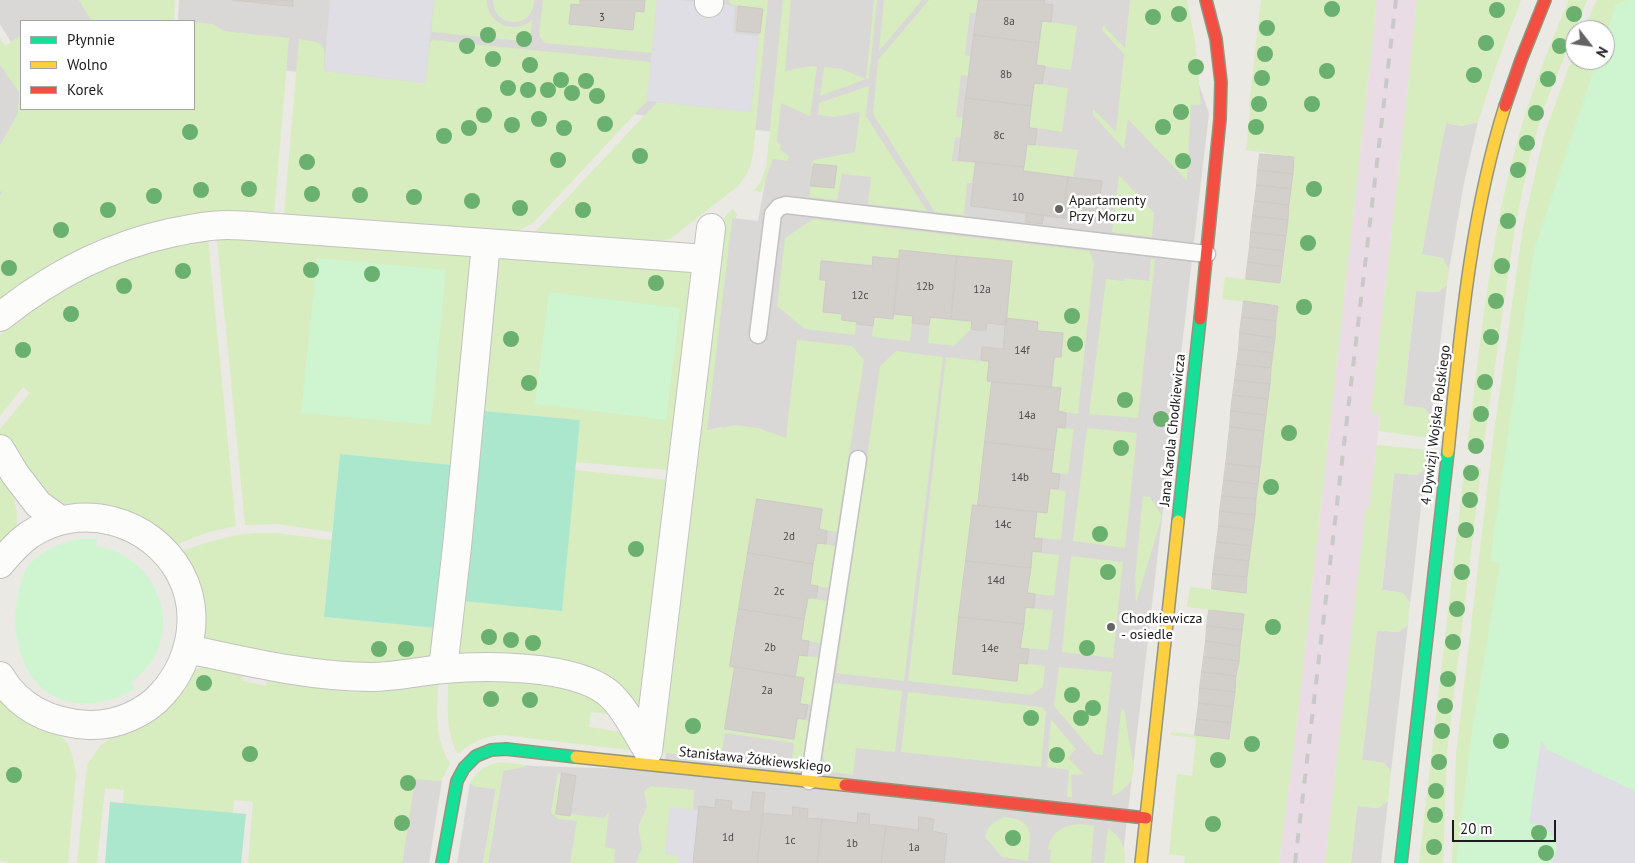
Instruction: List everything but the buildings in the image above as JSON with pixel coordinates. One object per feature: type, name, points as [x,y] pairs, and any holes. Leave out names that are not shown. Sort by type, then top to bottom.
[{"type":"street","name":"Jana Karola Chodkiewicza","points":[[1141,863],[1220,119],[1221,82],[1216,39],[1206,0]]},
{"type":"street","name":"4 Dywizji Wojska Polskiego","points":[[1401,863],[1449,442],[1468,288],[1478,225],[1489,163],[1498,129],[1518,69],[1545,0]]},
{"type":"street","points":[[0,318],[52,280],[91,259],[142,240],[188,229],[227,225],[707,259]]},
{"type":"street","points":[[188,649],[266,666],[348,677],[394,677],[443,669],[482,667],[527,669],[566,675],[588,682],[606,692],[620,707],[648,751],[711,228]]},
{"type":"street","points":[[443,669],[458,537],[486,243]]},
{"type":"street","points":[[0,450],[15,474],[38,504],[60,520]]},
{"type":"street","points":[[15,474],[19,506],[18,544]]},
{"type":"street","points":[[0,564],[18,544],[45,526],[60,520],[80,516],[112,520],[129,526],[145,535],[166,553],[180,572],[188,591],[191,611],[188,649],[182,666],[171,685],[157,700],[140,712],[116,722],[96,725],[74,724],[52,719],[33,710],[16,697],[0,678]]},
{"type":"street","name":"Stanisława Żółkiewskiego","points":[[442,863],[456,781],[464,768],[476,756],[491,750],[506,749],[1146,818]]},
{"type":"lane","points":[[758,335],[773,214],[779,207],[786,205],[1207,254]]},
{"type":"lane","points":[[809,781],[858,458]]},
{"type":"shaded area","points":[[0,0],[79,0],[91,20],[20,20],[20,37],[11,42],[0,24]]},
{"type":"shaded area","points":[[179,0],[1169,0],[1209,113],[1122,863],[488,863],[503,771],[526,765],[663,770],[722,427],[706,431],[732,218],[758,221],[774,132],[195,59],[195,20],[178,20]]},
{"type":"shaded area","points":[[330,0],[434,0],[425,83],[324,71]]},
{"type":"shaded area","points":[[657,0],[680,0],[735,6],[733,33],[758,36],[751,112],[647,101]]},
{"type":"shaded area","points":[[1377,0],[1417,0],[1371,413],[1380,414],[1377,445],[1369,509],[1366,509],[1325,863],[1279,863],[1296,730]]},
{"type":"shaded area","points":[[0,54],[20,86],[21,110],[0,255]]},
{"type":"shaded area","points":[[1478,122],[1464,183],[1449,270],[1442,258],[1422,254],[1432,190],[1446,123],[1462,126]]},
{"type":"shaded area","points":[[1447,285],[1431,417],[1424,408],[1403,406],[1416,291],[1438,292]]},
{"type":"shaded area","points":[[1425,469],[1410,603],[1403,593],[1382,590],[1394,473],[1417,475]]},
{"type":"shaded area","points":[[1408,625],[1391,772],[1384,763],[1362,760],[1377,630],[1398,632]]},
{"type":"shaded area","points":[[1541,741],[1548,750],[1635,791],[1635,863],[1551,863],[1556,852],[1554,837],[1545,827],[1529,823]]},
{"type":"shaded area","points":[[415,778],[442,780],[429,863],[402,863]]},
{"type":"shaded area","points":[[470,783],[474,786],[496,789],[483,863],[457,863]]},
{"type":"shaded area","points":[[1388,801],[1381,863],[1351,863],[1357,806],[1378,808]]},
{"type":"shaded area","points":[[670,807],[698,810],[693,863],[678,863],[678,856],[665,854]]},
{"type":"green space","points":[[79,0],[175,0],[174,20],[91,20]]},
{"type":"green space","points":[[434,0],[487,0],[488,9],[492,16],[503,25],[518,27],[532,20],[530,42],[432,32]]},
{"type":"green space","points":[[493,0],[534,0],[528,17],[514,22],[506,21],[499,16],[495,10]]},
{"type":"green space","points":[[543,0],[580,0],[580,5],[570,24],[633,30],[635,11],[644,12],[645,0],[657,0],[652,53],[545,43],[539,34]]},
{"type":"green space","points":[[728,0],[768,0],[753,154],[749,168],[737,187],[671,238],[660,241],[535,232],[657,102],[751,112],[761,8],[732,5]]},
{"type":"green space","points":[[783,0],[791,0],[785,71],[811,66],[817,67],[810,116],[781,103],[777,142],[781,145],[780,150],[789,156],[788,161],[773,159],[761,192],[754,191],[761,181],[766,168]]},
{"type":"green space","points":[[874,0],[877,0],[869,78],[820,96],[824,67],[841,69],[866,79]]},
{"type":"green space","points":[[884,0],[922,0],[879,51]]},
{"type":"green space","points":[[929,0],[978,0],[976,13],[970,13],[965,55],[970,56],[968,76],[961,75],[956,117],[963,118],[961,138],[955,137],[952,161],[975,163],[972,183],[967,183],[964,215],[935,212],[873,114],[878,60]]},
{"type":"green space","points":[[1130,0],[1187,0],[1195,41],[1201,105],[1191,105],[1187,181],[1128,119],[1124,149],[1093,115],[1093,109],[1116,132],[1124,54],[1102,30],[1103,25],[1125,48]]},
{"type":"green space","points":[[1261,0],[1377,0],[1296,730],[1279,863],[1184,863],[1185,856],[1169,854],[1177,774],[1192,776],[1196,738],[1170,735],[1171,732],[1230,739],[1244,614],[1187,607],[1190,587],[1246,593],[1278,306],[1222,299],[1225,277],[1281,283],[1295,157],[1246,150]]},
{"type":"green space","points":[[1417,0],[1521,0],[1495,69],[1478,122],[1462,126],[1446,123],[1443,137],[1422,254],[1442,258],[1449,270],[1447,285],[1438,292],[1416,291],[1403,405],[1424,408],[1431,417],[1429,438],[1379,431],[1380,414],[1371,413]]},
{"type":"green space","points":[[1569,0],[1587,0],[1579,20],[1565,20],[1565,55],[1543,110],[1530,155],[1515,227],[1483,449],[1478,451],[1467,450],[1496,235],[1511,165],[1529,102]]},
{"type":"green space","points":[[1597,0],[1635,0],[1463,863],[1452,863],[1456,754],[1493,439],[1523,227],[1544,135],[1568,70],[1615,70],[1615,20],[1588,20]]},
{"type":"green space","points":[[1635,0],[1635,863],[1456,863],[1472,732],[1500,563],[1490,561],[1534,250],[1594,70],[1615,70],[1615,20],[1611,20],[1616,4]]},
{"type":"green space","points":[[1042,21],[1077,26],[1071,70],[1037,65]]},
{"type":"green space","points":[[195,22],[213,24],[224,31],[289,38],[274,215],[127,231],[77,252],[30,279],[0,301],[0,196],[2,192],[0,191],[0,145],[18,113],[19,92],[0,65],[0,39],[5,46],[20,37],[20,110],[195,110]]},
{"type":"green space","points":[[299,39],[315,42],[323,46],[325,55],[324,71],[425,83],[430,42],[433,40],[651,62],[647,101],[534,222],[518,231],[284,215]]},
{"type":"green space","points":[[1035,83],[1068,88],[1062,132],[1029,127]]},
{"type":"green space","points":[[869,86],[866,116],[927,211],[868,204],[871,177],[842,174],[837,200],[809,197],[811,186],[834,188],[837,166],[811,165],[814,160],[855,152],[860,112],[834,117],[818,115],[819,103]]},
{"type":"green space","points":[[1027,144],[1078,150],[1073,177],[1023,170]]},
{"type":"green space","points":[[1119,175],[1154,213],[1152,237],[1112,232]]},
{"type":"green space","points":[[733,209],[737,215],[736,218],[732,218],[707,431],[735,425],[758,428],[786,438],[797,340],[852,346],[864,360],[837,532],[820,529],[823,509],[757,499],[729,667],[734,668],[724,729],[794,740],[798,719],[810,721],[804,759],[800,769],[791,766],[794,743],[725,733],[721,756],[717,759],[657,752],[719,226]]},
{"type":"green space","points":[[813,219],[1089,251],[1094,263],[1078,414],[1059,411],[1061,388],[1052,387],[1055,357],[1061,358],[1064,333],[1037,330],[1038,321],[1007,318],[1012,261],[900,250],[898,259],[873,256],[872,265],[821,260],[819,280],[826,281],[823,312],[842,314],[841,320],[856,322],[855,335],[805,329],[777,306],[785,238]]},
{"type":"green space","points":[[217,238],[470,256],[473,258],[447,542],[340,455],[332,532],[277,524],[245,525]]},
{"type":"green space","points":[[208,239],[236,526],[209,532],[177,544],[58,508],[0,436],[0,429],[30,393],[23,387],[0,416],[0,335],[36,306],[95,272],[159,248]]},
{"type":"green space","points":[[502,257],[685,270],[693,276],[670,469],[576,462],[580,420],[483,411],[494,264]]},
{"type":"green space","points":[[317,258],[446,270],[431,425],[301,413]]},
{"type":"green space","points":[[1151,259],[1155,259],[1138,418],[1089,414],[1106,279],[1124,281],[1124,278],[1149,281]]},
{"type":"green space","points":[[549,292],[680,308],[666,420],[535,404]]},
{"type":"green space","points":[[894,314],[913,316],[910,341],[872,337],[874,317],[893,319]]},
{"type":"green space","points":[[930,318],[971,322],[971,329],[954,346],[928,343]]},
{"type":"green space","points":[[896,351],[943,357],[904,681],[836,673],[880,366]]},
{"type":"green space","points":[[946,357],[989,362],[987,381],[992,382],[978,505],[972,505],[953,674],[1017,682],[1019,663],[1045,666],[1043,687],[1031,695],[908,681]]},
{"type":"green space","points":[[483,411],[580,420],[562,611],[464,601]]},
{"type":"green space","points":[[1057,428],[1074,429],[1068,474],[1052,473]]},
{"type":"green space","points":[[1087,428],[1137,433],[1125,548],[1073,541]]},
{"type":"green space","points":[[1377,445],[1428,450],[1425,469],[1417,475],[1394,473],[1382,590],[1403,593],[1410,603],[1408,625],[1398,632],[1377,631],[1362,760],[1384,763],[1391,772],[1388,801],[1378,808],[1357,806],[1351,863],[1325,863],[1366,508],[1369,508]]},
{"type":"green space","points":[[340,454],[451,465],[436,628],[324,617]]},
{"type":"green space","points":[[1465,464],[1481,469],[1447,752],[1443,863],[1419,863]]},
{"type":"green space","points":[[0,465],[13,496],[17,520],[13,534],[0,551]]},
{"type":"green space","points":[[575,470],[668,480],[645,715],[630,704],[463,659],[456,653],[465,552],[561,611]]},
{"type":"green space","points":[[1050,489],[1066,491],[1061,540],[1034,537],[1037,512],[1047,513]]},
{"type":"green space","points":[[1143,496],[1150,497],[1162,516],[1136,603],[1135,577]]},
{"type":"green space","points":[[276,533],[331,540],[324,617],[436,628],[433,659],[346,667],[204,642],[182,554],[185,550],[211,542],[237,535]]},
{"type":"green space","points":[[81,539],[97,539],[96,546],[119,553],[138,566],[152,583],[160,603],[163,624],[159,645],[149,665],[131,682],[135,689],[114,698],[92,703],[67,701],[47,692],[32,676],[22,657],[16,634],[16,611],[20,587],[28,566],[40,555],[53,548],[66,542]]},
{"type":"green space","points":[[817,543],[835,546],[829,588],[810,585]]},
{"type":"green space","points":[[1033,552],[1059,555],[1054,596],[1028,593]]},
{"type":"green space","points":[[1071,556],[1123,562],[1113,658],[1062,652]]},
{"type":"green space","points":[[808,598],[827,601],[821,643],[801,640]]},
{"type":"green space","points":[[1026,608],[1053,610],[1048,650],[1021,648]]},
{"type":"green space","points":[[798,655],[819,658],[812,705],[800,703],[804,678],[795,677]]},
{"type":"green space","points":[[212,664],[244,670],[242,681],[266,686],[268,675],[438,679],[437,711],[439,733],[441,743],[450,763],[442,780],[415,779],[402,863],[248,863],[253,802],[234,800],[233,813],[123,803],[124,790],[105,788],[97,863],[77,863],[88,763],[101,745],[123,729],[187,673]]},
{"type":"green space","points":[[1059,667],[1112,672],[1103,755],[1095,754],[1054,706]]},
{"type":"green space","points":[[491,676],[585,689],[616,715],[591,712],[589,727],[628,733],[637,751],[503,735],[479,740],[458,754],[449,726],[448,677]]},
{"type":"green space","points":[[834,683],[902,691],[895,752],[856,748],[853,775],[832,772],[826,765],[823,755]]},
{"type":"green space","points":[[908,692],[1042,707],[1046,712],[1041,767],[901,752]]},
{"type":"green space","points":[[0,698],[56,731],[67,743],[71,751],[76,773],[68,863],[10,863],[0,860]]},
{"type":"green space","points":[[1124,709],[1134,769],[1131,781],[1127,786],[1117,794],[1112,795],[1121,710]]},
{"type":"green space","points":[[1051,719],[1076,749],[1068,758],[1084,774],[1071,775],[1072,797],[1067,797],[1069,770],[1047,767]]},
{"type":"green space","points":[[501,762],[526,765],[525,767],[503,771],[488,863],[483,863],[496,789],[474,786],[470,783],[483,769],[491,764]]},
{"type":"green space","points":[[558,773],[562,775],[556,814],[603,818],[609,812],[605,847],[615,849],[614,863],[570,863],[577,821],[558,819],[551,812]]},
{"type":"green space","points":[[651,786],[694,790],[693,810],[670,808],[665,854],[679,855],[678,863],[636,863],[642,848],[639,824],[647,807],[644,791]]},
{"type":"green space","points":[[110,802],[246,814],[241,863],[105,863]]},
{"type":"green space","points":[[1004,817],[1015,819],[1027,826],[1030,837],[1028,861],[1002,857],[985,837],[987,830],[992,824]]},
{"type":"green space","points":[[1081,824],[1094,826],[1091,863],[1050,863],[1051,850],[1048,849],[1055,833],[1069,826]]},
{"type":"green space","points":[[1108,828],[1122,843],[1125,852],[1125,863],[1104,863]]},
{"type":"railway","points":[[1295,863],[1396,0]]},
{"type":"traffic: fast","points":[[1178,521],[1200,319]]},
{"type":"traffic: fast","points":[[1401,863],[1448,452]]},
{"type":"traffic: fast","points":[[442,863],[457,781],[464,768],[476,756],[491,750],[506,749],[576,757]]},
{"type":"traffic: slow","points":[[1448,452],[1462,321],[1475,234],[1493,148],[1505,106]]},
{"type":"traffic: slow","points":[[1141,863],[1178,521]]},
{"type":"traffic: slow","points":[[576,757],[845,785]]},
{"type":"traffic: jam","points":[[1200,319],[1220,119],[1221,82],[1216,39],[1206,0]]},
{"type":"traffic: jam","points":[[1505,106],[1545,0]]},
{"type":"traffic: jam","points":[[845,785],[1146,818]]},
{"type":"place","name":"Apartamenty Przy Morzu","points":[[1059,209]]},
{"type":"place","name":"Chodkiewicza - osiedle","points":[[1111,627]]}]
